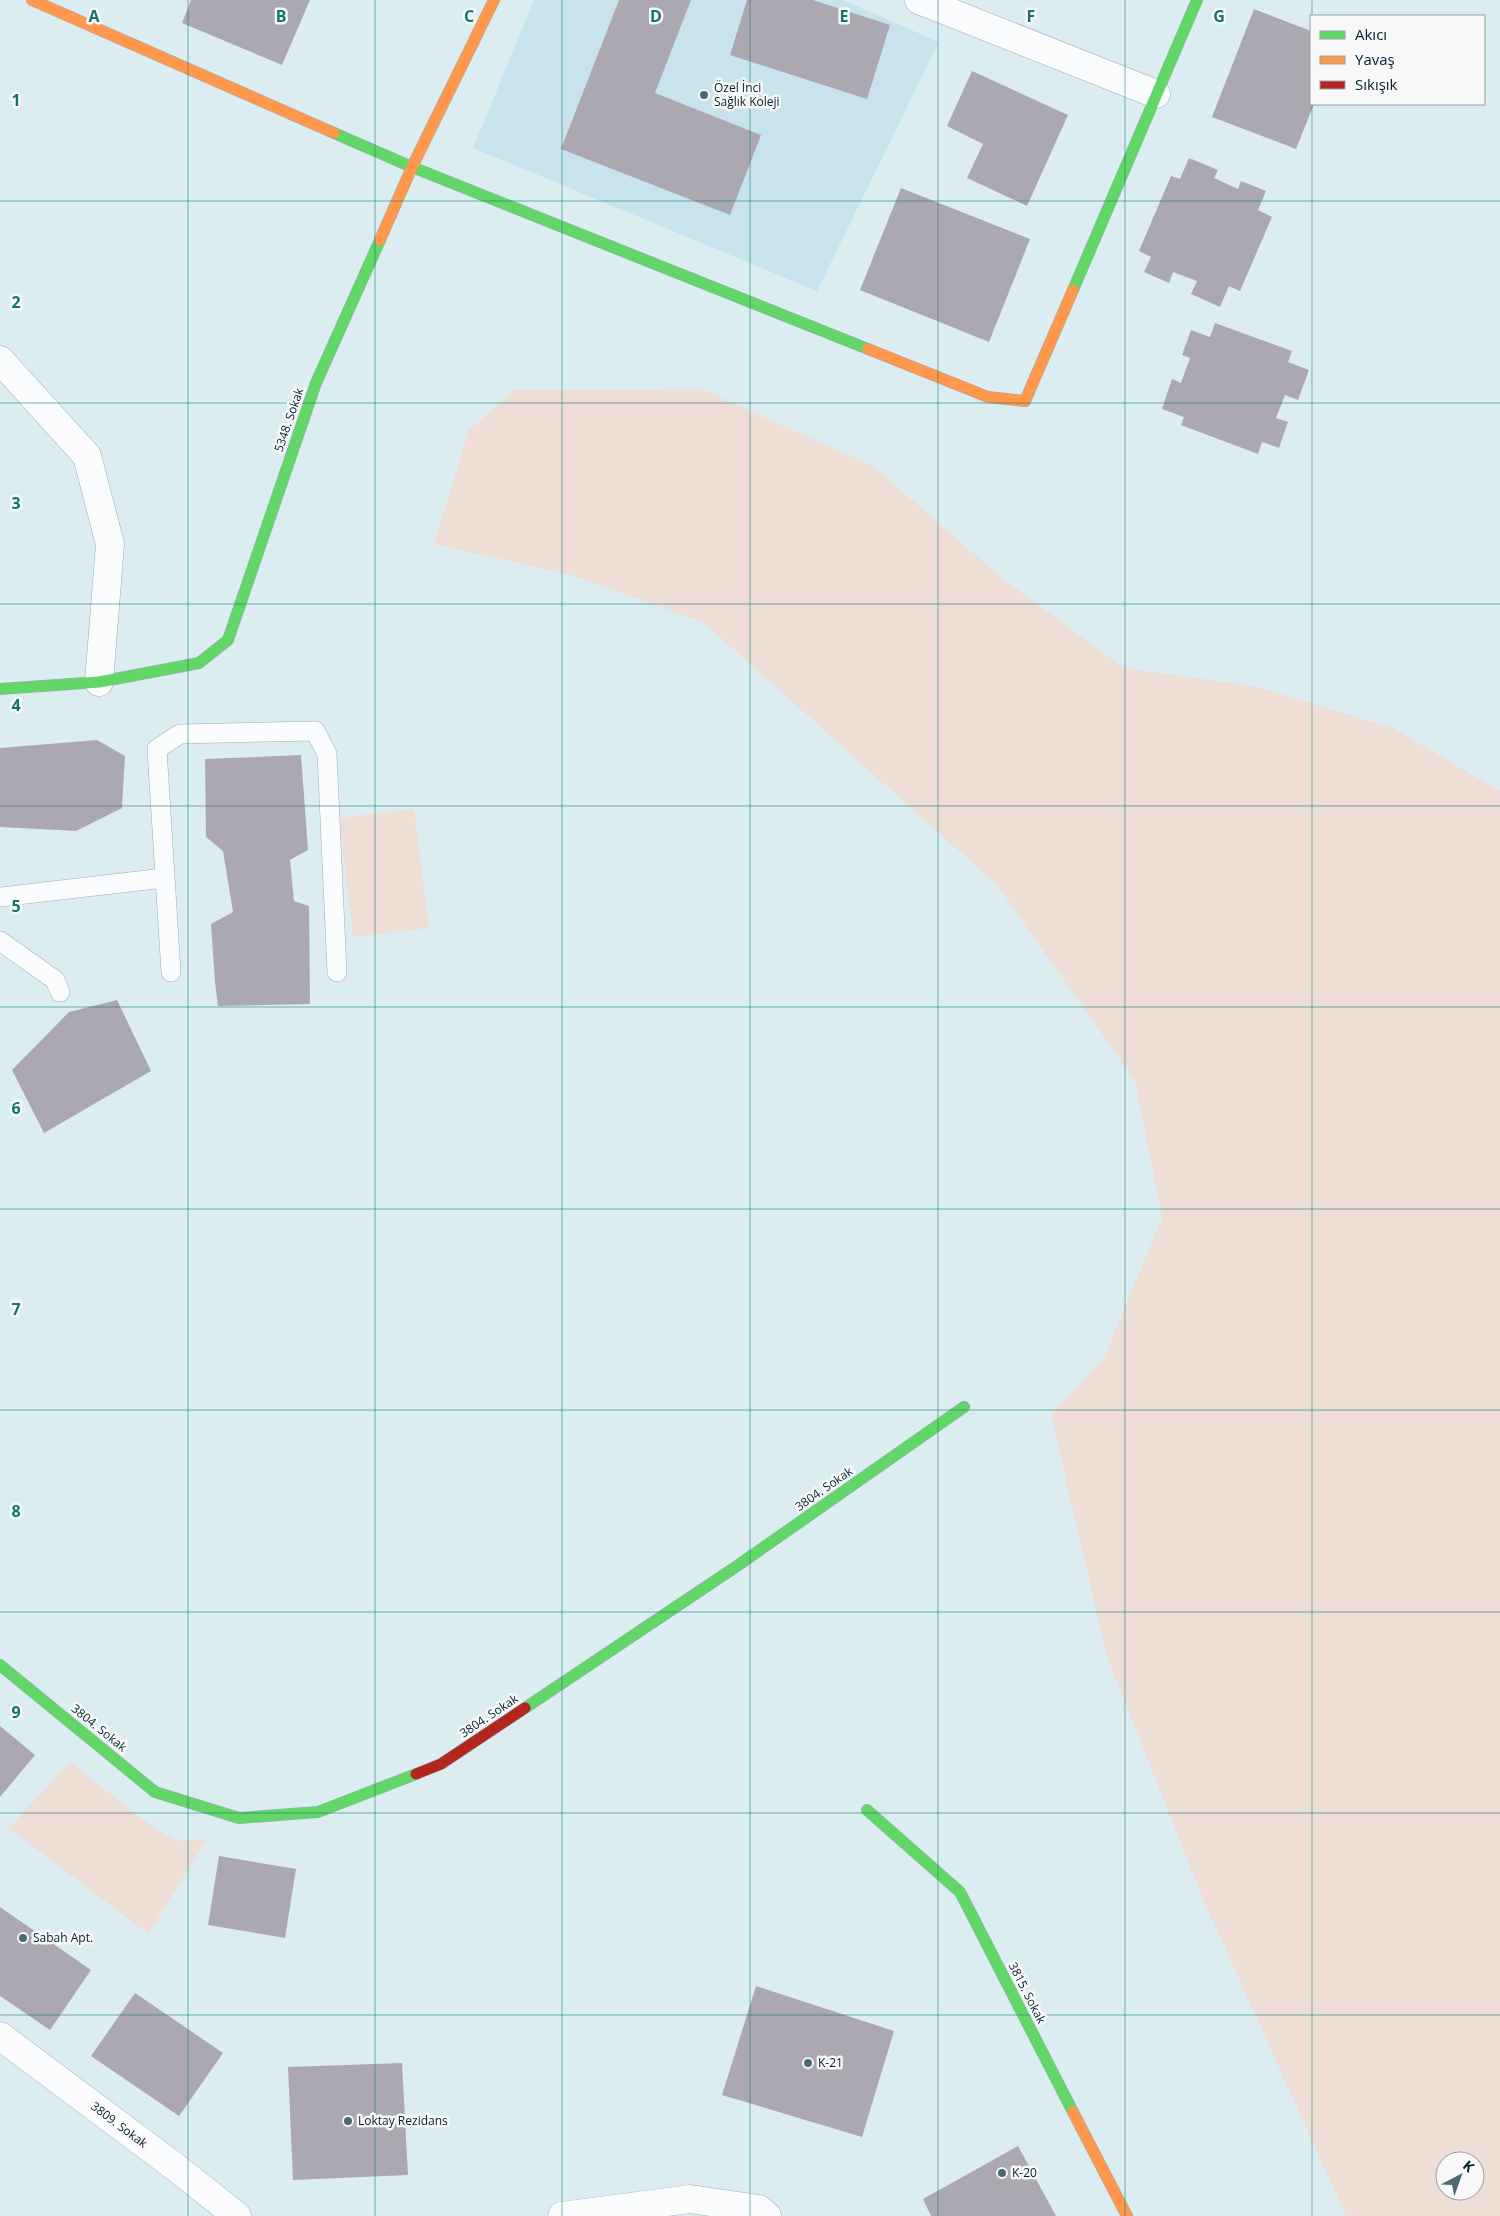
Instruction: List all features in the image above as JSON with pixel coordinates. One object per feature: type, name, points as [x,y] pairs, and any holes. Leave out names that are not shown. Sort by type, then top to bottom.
[{"type":"street","points":[[32,0],[412,167],[988,397],[1025,401],[1197,0]]},
{"type":"street","name":"5348. Sokak","points":[[0,689],[99,682],[199,663],[228,640],[316,383],[412,167],[494,0]]},
{"type":"street","points":[[919,0],[1156,94]]},
{"type":"street","points":[[0,360],[87,456],[110,544],[99,682]]},
{"type":"street","name":"3804. Sokak","points":[[0,1665],[155,1792],[239,1818],[318,1812],[441,1764],[737,1566],[964,1407]]},
{"type":"street","name":"3815. Sokak","points":[[867,1810],[960,1892],[1126,2216]]},
{"type":"street","name":"3809. Sokak","points":[[0,2036],[174,2166],[237,2216]]},
{"type":"street","points":[[562,2216],[690,2199],[759,2209],[767,2216]]},
{"type":"lane","points":[[171,972],[157,749],[180,734],[315,731],[328,754],[337,972]]},
{"type":"lane","points":[[0,897],[164,878]]},
{"type":"lane","points":[[0,941],[55,980],[60,992]]},
{"type":"shaded area","name":"Özel İnci Sağlık Koleji","points":[[534,0],[843,0],[939,42],[817,291],[473,148]]},
{"type":"shaded area","points":[[702,389],[873,466],[1003,579],[1124,668],[1254,686],[1393,728],[1500,791],[1500,2216],[1346,2216],[1203,1899],[1107,1657],[1051,1415],[1104,1358],[1162,1218],[1135,1081],[997,885],[703,622],[571,575],[434,544],[469,430],[515,390]]},
{"type":"shaded area","points":[[414,809],[429,928],[353,937],[339,818]]},
{"type":"shaded area","points":[[70,1762],[150,1825],[177,1841],[207,1839],[148,1934],[9,1828]]},
{"type":"building","points":[[191,0],[310,0],[282,65],[182,23]]},
{"type":"building","points":[[619,0],[691,0],[655,93],[761,135],[730,215],[561,149]]},
{"type":"building","points":[[747,0],[813,0],[890,25],[867,99],[730,55]]},
{"type":"building","points":[[1254,9],[1310,31],[1310,105],[1314,105],[1296,149],[1212,117]]},
{"type":"building","points":[[972,71],[1068,115],[1027,206],[967,178],[983,144],[947,126]]},
{"type":"building","points":[[1189,158],[1218,170],[1214,178],[1238,189],[1241,181],[1266,191],[1258,210],[1272,217],[1240,291],[1229,286],[1220,307],[1191,294],[1197,281],[1173,272],[1169,283],[1144,272],[1151,257],[1139,251],[1171,176],[1180,179]]},
{"type":"building","points":[[901,188],[1030,239],[989,342],[860,290]]},
{"type":"building","points":[[1215,323],[1292,351],[1288,362],[1309,370],[1298,400],[1285,395],[1276,418],[1288,422],[1279,448],[1262,442],[1258,454],[1181,425],[1184,417],[1162,409],[1172,379],[1181,383],[1190,358],[1182,355],[1191,330],[1210,337]]},
{"type":"building","points":[[97,740],[125,756],[122,808],[76,831],[0,827],[0,748]]},
{"type":"building","points":[[301,755],[308,850],[290,860],[294,901],[309,906],[310,1004],[218,1006],[211,924],[233,912],[223,851],[206,837],[205,759]]},
{"type":"building","points":[[117,1000],[151,1071],[44,1133],[12,1070],[69,1012]]},
{"type":"building","points":[[0,1726],[35,1755],[0,1797]]},
{"type":"building","points":[[219,1856],[296,1869],[285,1938],[208,1925]]},
{"type":"building","name":"Sabah Apt.","points":[[0,1907],[91,1970],[50,2030],[0,1996]]},
{"type":"building","name":"K-21","points":[[756,1986],[894,2031],[862,2137],[722,2095]]},
{"type":"building","points":[[135,1993],[223,2053],[179,2116],[91,2056]]},
{"type":"building","name":"Loktay Rezidans","points":[[402,2063],[408,2175],[293,2180],[288,2067]]},
{"type":"building","name":"K-20","points":[[1018,2146],[1056,2216],[931,2216],[923,2199]]},
{"type":"traffic: fast","points":[[1073,290],[1197,0]]},
{"type":"traffic: fast","points":[[334,133],[412,167],[868,349]]},
{"type":"traffic: fast","points":[[0,689],[99,682],[199,663],[228,640],[316,383],[380,240]]},
{"type":"traffic: fast","points":[[525,1708],[737,1566],[964,1407]]},
{"type":"traffic: fast","points":[[0,1665],[155,1792],[239,1818],[318,1812],[416,1774]]},
{"type":"traffic: fast","points":[[867,1810],[960,1892],[1073,2112]]},
{"type":"traffic: slow","points":[[32,0],[334,133]]},
{"type":"traffic: slow","points":[[380,240],[412,167],[494,0]]},
{"type":"traffic: slow","points":[[868,349],[988,397],[1025,401],[1073,290]]},
{"type":"traffic: slow","points":[[1073,2112],[1127,2216]]},
{"type":"traffic: jam","points":[[416,1774],[441,1764],[525,1708]]},
{"type":"place","name":"Özel İnci Sağlık Koleji","points":[[704,95]]},
{"type":"place","name":"Sabah Apt.","points":[[23,1938]]},
{"type":"place","name":"K-21","points":[[808,2063]]},
{"type":"place","name":"Loktay Rezidans","points":[[348,2121]]},
{"type":"place","name":"K-20","points":[[1002,2173]]}]
